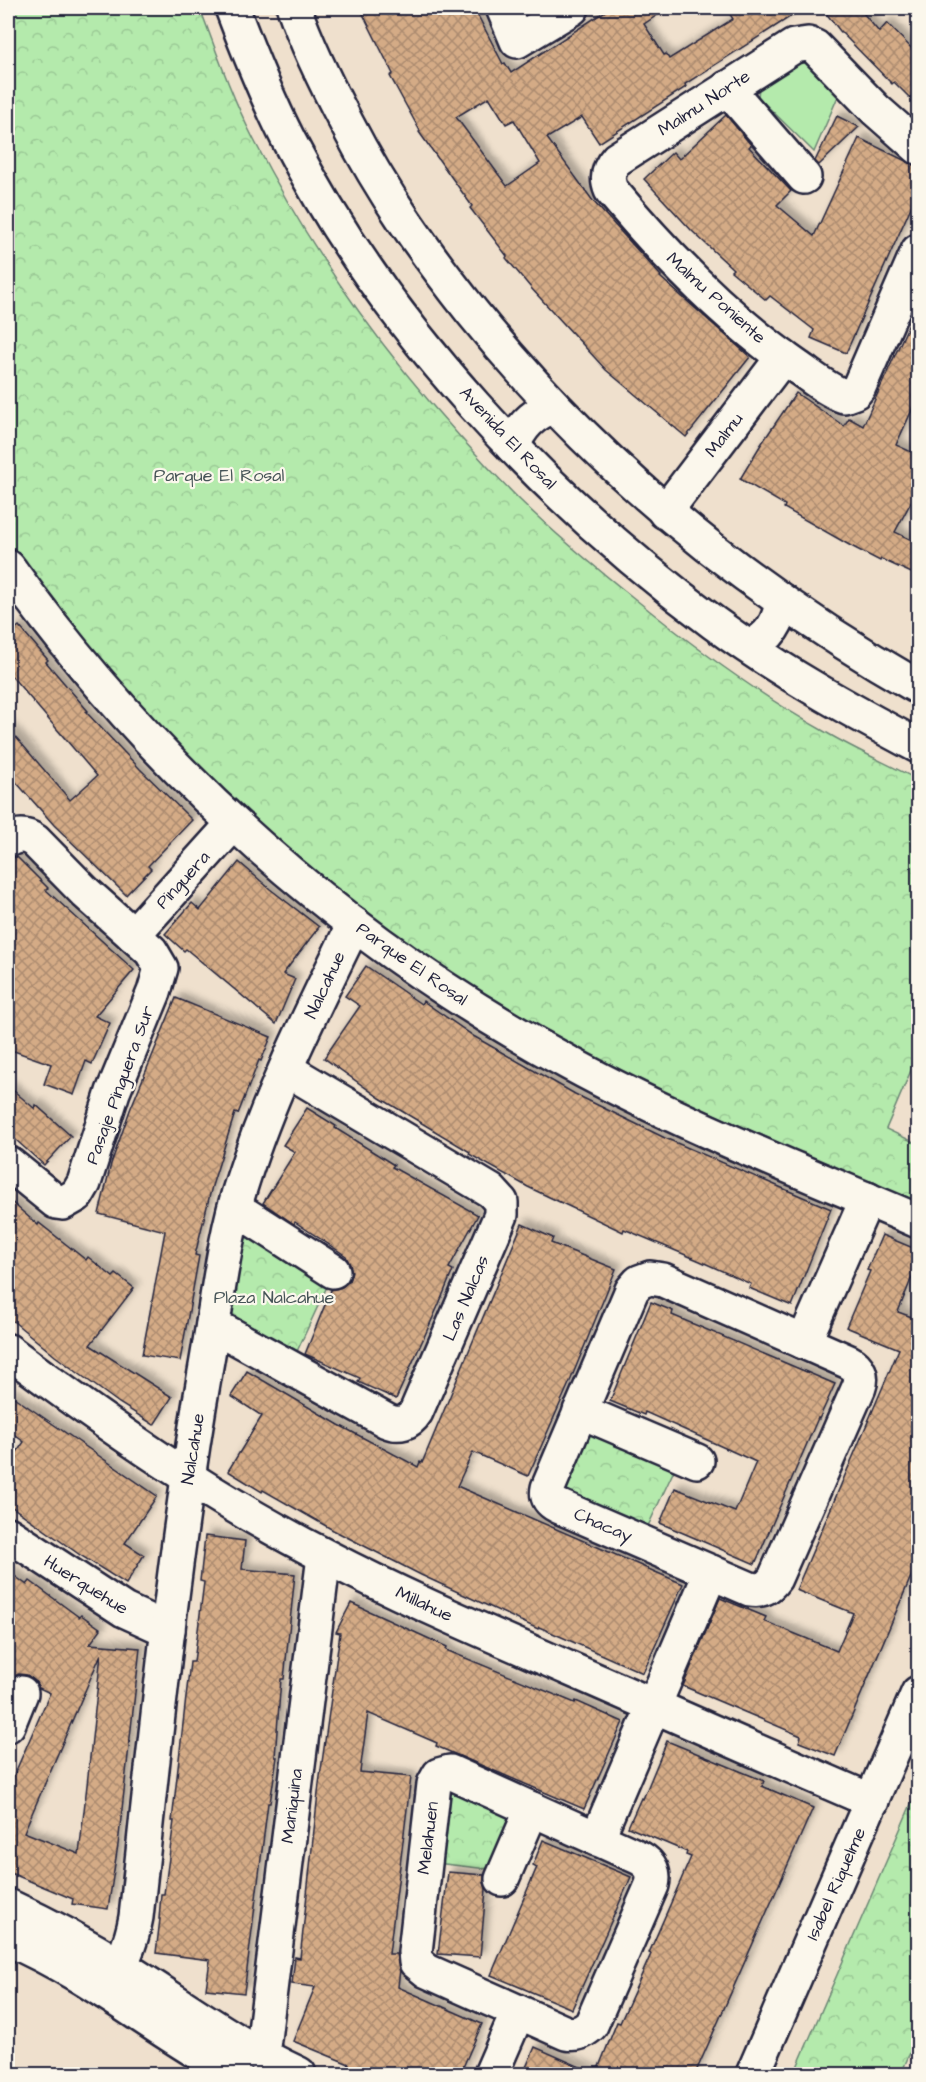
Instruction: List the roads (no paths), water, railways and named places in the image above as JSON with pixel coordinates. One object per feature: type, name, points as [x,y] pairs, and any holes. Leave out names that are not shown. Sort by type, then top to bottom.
[{"type":"street","name":"Avenida El Rosal","points":[[232,8],[265,90],[290,142],[351,244],[388,299],[419,339],[513,447],[541,477],[624,552],[715,624],[827,696],[918,746]]},
{"type":"street","points":[[294,8],[323,78],[366,161],[418,244],[482,325],[554,406],[609,463],[665,512],[782,601],[918,687]]},
{"type":"street","points":[[503,8],[517,41],[572,8]]},
{"type":"street","name":"Malmu Norte","points":[[608,174],[617,159],[794,46],[807,44],[820,52],[876,110],[918,147]]},
{"type":"street","points":[[727,88],[804,177]]},
{"type":"street","name":"Malmu Poniente","points":[[608,174],[611,190],[645,231],[713,300],[783,357],[838,394],[850,395],[859,387],[918,251]]},
{"type":"street","name":"Malmu","points":[[665,512],[783,357]]},
{"type":"street","points":[[513,447],[516,437],[528,420],[540,411],[554,406]]},
{"type":"street","name":"Parque El Rosal","points":[[13,587],[133,724],[233,824],[282,867],[354,924],[465,1002],[568,1063],[671,1114],[918,1221]]},
{"type":"street","points":[[750,647],[760,642],[775,626],[780,615],[782,601]]},
{"type":"street","name":"Pinguera","points":[[133,935],[233,824]]},
{"type":"street","points":[[16,838],[35,841],[86,893],[133,935]]},
{"type":"street","name":"Nalcahue","points":[[113,1979],[130,1943],[136,1917],[168,1630],[188,1476],[235,1208],[243,1179],[286,1069],[354,924]]},
{"type":"street","name":"Pasaje Pinguera Sur","points":[[8,1163],[56,1202],[67,1202],[77,1195],[84,1183],[113,1092],[159,980],[161,968],[159,962],[151,951],[133,935]]},
{"type":"street","name":"Las Nalcas","points":[[213,1325],[387,1421],[404,1423],[410,1420],[416,1412],[501,1215],[501,1202],[491,1191],[286,1069]]},
{"type":"street","points":[[804,1342],[867,1199]]},
{"type":"street","points":[[235,1208],[333,1271]]},
{"type":"street","name":"Chacay","points":[[644,1279],[663,1280],[804,1342],[854,1364],[860,1373],[861,1383],[771,1584],[762,1589],[750,1589],[558,1506],[549,1500],[548,1488],[632,1290],[644,1279]]},
{"type":"street","name":"Millahue","points":[[8,1351],[109,1424],[188,1476],[324,1556],[459,1620],[872,1801]]},
{"type":"street","points":[[580,1411],[697,1461]]},
{"type":"street","name":"Huerquehue","points":[[8,1534],[124,1610],[168,1630]]},
{"type":"street","name":"Maniquina","points":[[261,2055],[324,1556]]},
{"type":"street","points":[[597,1839],[711,1572]]},
{"type":"street","points":[[8,1725],[21,1693]]},
{"type":"street","name":"Isabel Riquelme","points":[[753,2074],[918,1693]]},
{"type":"street","name":"Melahuen","points":[[450,1772],[597,1839],[646,1861],[651,1869],[653,1880],[591,2025],[583,2031],[571,2034],[422,1968],[416,1962],[415,1952],[434,1784],[439,1775],[450,1772]]},
{"type":"street","points":[[502,1879],[532,1809]]},
{"type":"street","points":[[8,1906],[64,1933],[113,1979],[235,2074]]},
{"type":"street","points":[[8,1939],[52,1960],[113,1979],[299,2074]]},
{"type":"street","points":[[490,2074],[518,2012]]},
{"type":"park label","name":"Plaza Nalcahue","points":[[274,1297]]}]
